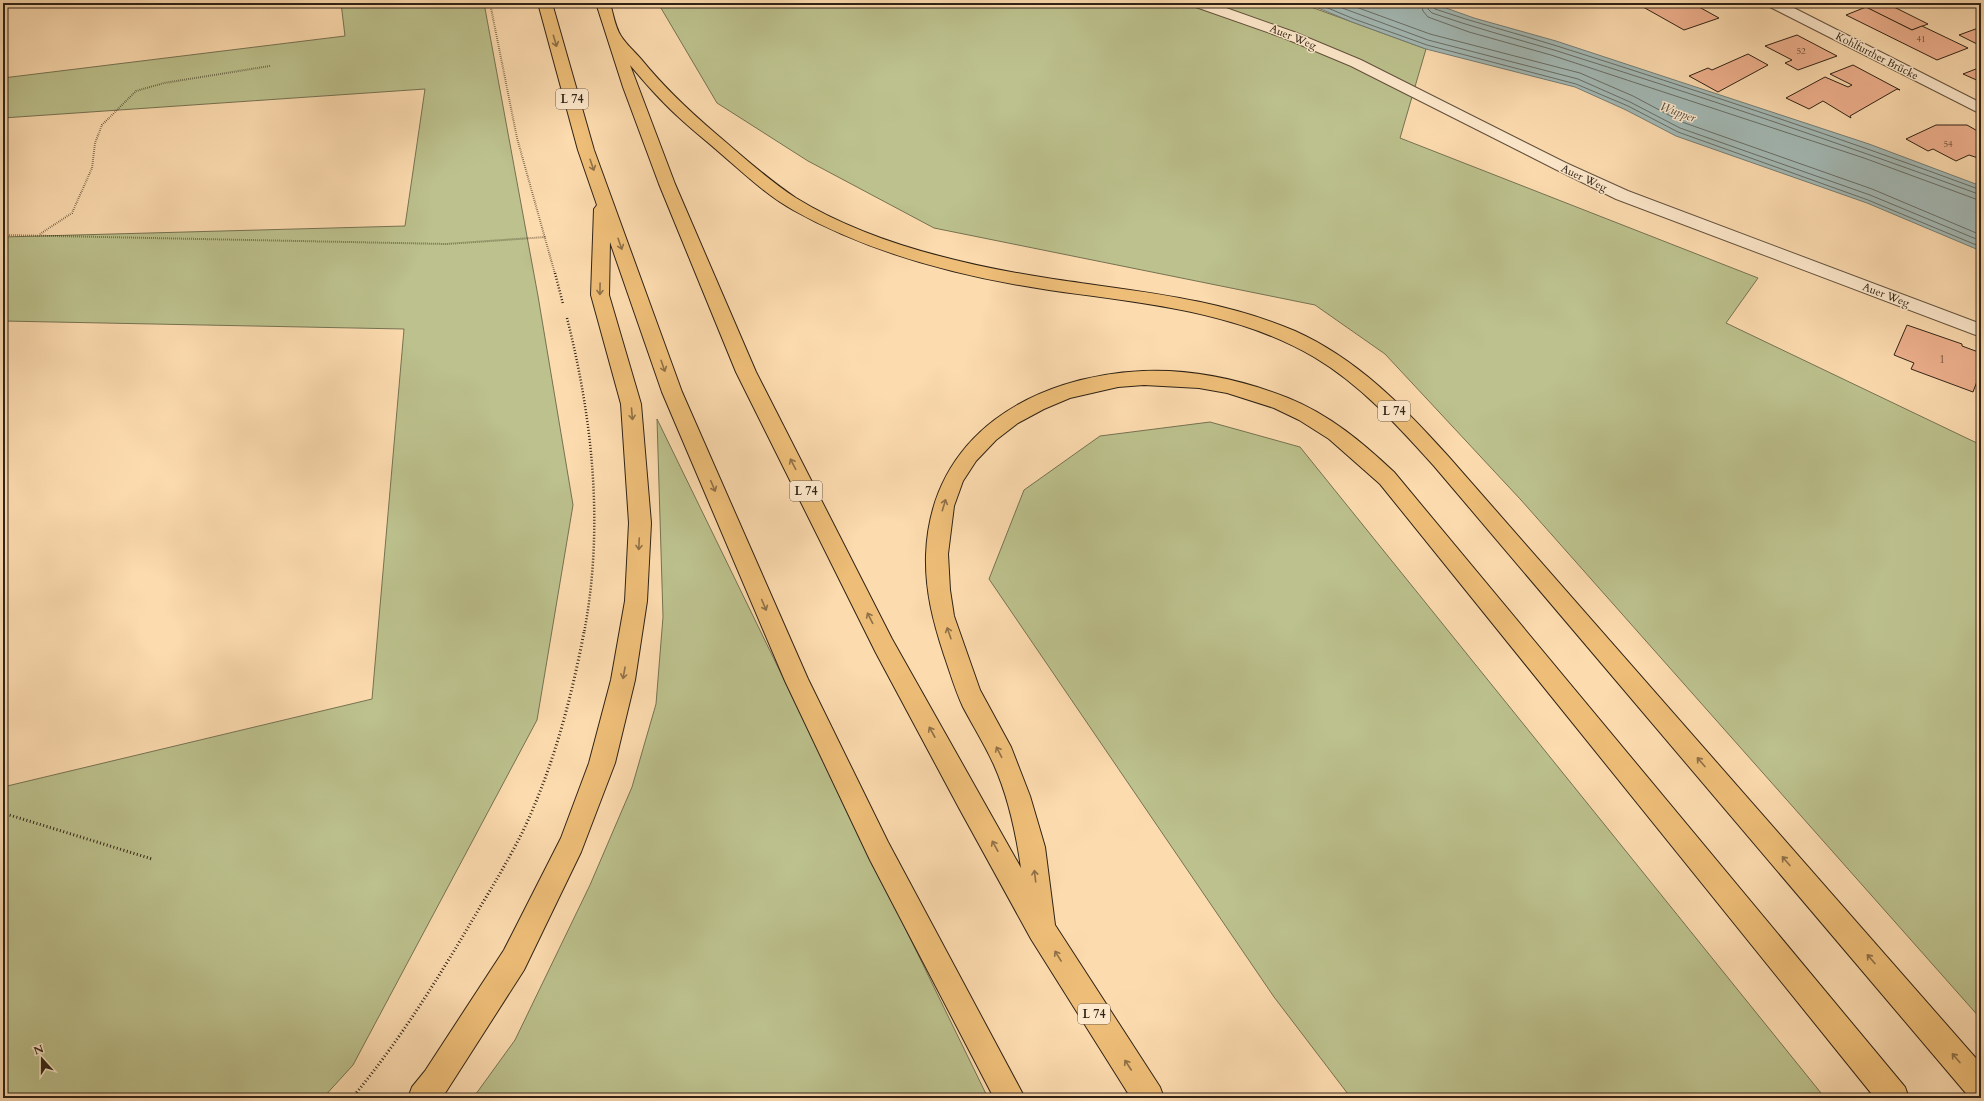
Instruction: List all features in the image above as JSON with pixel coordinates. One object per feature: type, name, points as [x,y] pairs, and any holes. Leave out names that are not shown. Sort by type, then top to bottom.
[{"type":"highway","name":"L 74","points":[[546,3],[584,142],[672,392],[797,681],[879,851],[1010,1098]]},
{"type":"highway","name":"L 74","points":[[602,3],[667,184],[746,372],[884,646],[1042,929],[1149,1098]]},
{"type":"highway","name":"L 74","points":[[612,34],[668,98],[759,179],[800,206],[856,233],[912,253],[974,270],[1047,284],[1173,302],[1235,317],[1285,334],[1321,352],[1353,374],[1395,412],[1436,456],[1981,1087]]},
{"type":"highway","name":"L 74","points":[[423,1098],[436,1082],[514,960],[572,843],[602,763],[623,680],[636,601],[640,523],[631,404],[600,295],[602,194]]},
{"type":"highway","name":"L 74","points":[[1042,929],[1033,855],[1010,775],[968,690],[942,612],[937,570],[938,528],[943,504],[951,484],[978,446],[1006,421],[1045,399],[1098,383],[1133,378],[1161,378],[1216,385],[1259,395],[1295,410],[1320,423],[1358,450],[1387,478],[1894,1098]]},
{"type":"street","name":"Auer Weg","points":[[1198,3],[1258,22],[1349,60],[1419,94],[1506,140],[1622,195],[1981,331]]},
{"type":"street","name":"Kohlfurther Brücke","points":[[1773,3],[1981,109]]},
{"type":"path","points":[[490,3],[517,138],[546,237],[563,305]]},
{"type":"path","points":[[39,235],[72,213],[92,168],[95,144],[102,126],[136,91],[164,83],[270,66]]},
{"type":"path","points":[[3,235],[446,244],[546,237]]},
{"type":"path","points":[[352,1098],[375,1072],[432,986],[484,901],[529,816],[557,744],[572,694],[584,640],[595,547],[595,495],[586,406],[578,363],[565,313]]},
{"type":"path","points":[[3,813],[152,859]]},
{"type":"green space","points":[[341,3],[484,3],[538,296],[573,505],[537,720],[353,1065],[323,1098],[3,1098],[3,787],[372,699],[404,329],[3,321],[3,237],[405,226],[425,89],[3,118],[3,78],[345,36]]},
{"type":"green space","points":[[658,3],[1300,3],[1426,49],[1400,138],[1758,278],[1726,323],[1981,445],[1981,1019],[1521,500],[1385,354],[1315,305],[934,228],[808,161],[717,103]]},
{"type":"green space","points":[[657,419],[988,1098],[473,1098],[515,1040],[590,885],[632,787],[656,704],[663,617]]},
{"type":"green space","points":[[1210,422],[1300,447],[1825,1098],[1351,1098],[1274,997],[989,579],[1024,490],[1100,436]]},
{"type":"water","name":"Wupper","points":[[1306,3],[1432,3],[1474,18],[1556,41],[1869,144],[1981,186],[1981,251],[1867,203],[1676,136],[1626,110],[1575,87],[1426,49],[1352,22]]},
{"type":"building","points":[[1636,3],[1692,3],[1719,18],[1684,30]]},
{"type":"building","points":[[1886,3],[1928,24],[1912,30],[1867,8]]},
{"type":"building","points":[[1866,7],[1912,30],[1922,26],[1968,48],[1937,60],[1846,15]]},
{"type":"building","points":[[1981,27],[1981,46],[1959,35]]},
{"type":"building","points":[[1797,35],[1837,56],[1798,70],[1785,63],[1792,60],[1765,46]]},
{"type":"building","points":[[1748,54],[1768,65],[1718,92],[1689,76],[1708,68],[1712,70]]},
{"type":"building","points":[[1853,65],[1900,90],[1897,89],[1850,116],[1851,118],[1823,101],[1809,109],[1786,98],[1825,77],[1848,87],[1852,85],[1830,74]]},
{"type":"building","points":[[1981,67],[1981,82],[1963,74]]},
{"type":"building","points":[[1936,125],[1967,125],[1981,133],[1981,159],[1969,155],[1956,161],[1933,149],[1928,151],[1906,139]]},
{"type":"building","points":[[1907,325],[1962,344],[1962,346],[1981,353],[1981,371],[1973,392],[1911,369],[1914,363],[1894,355]]}]
